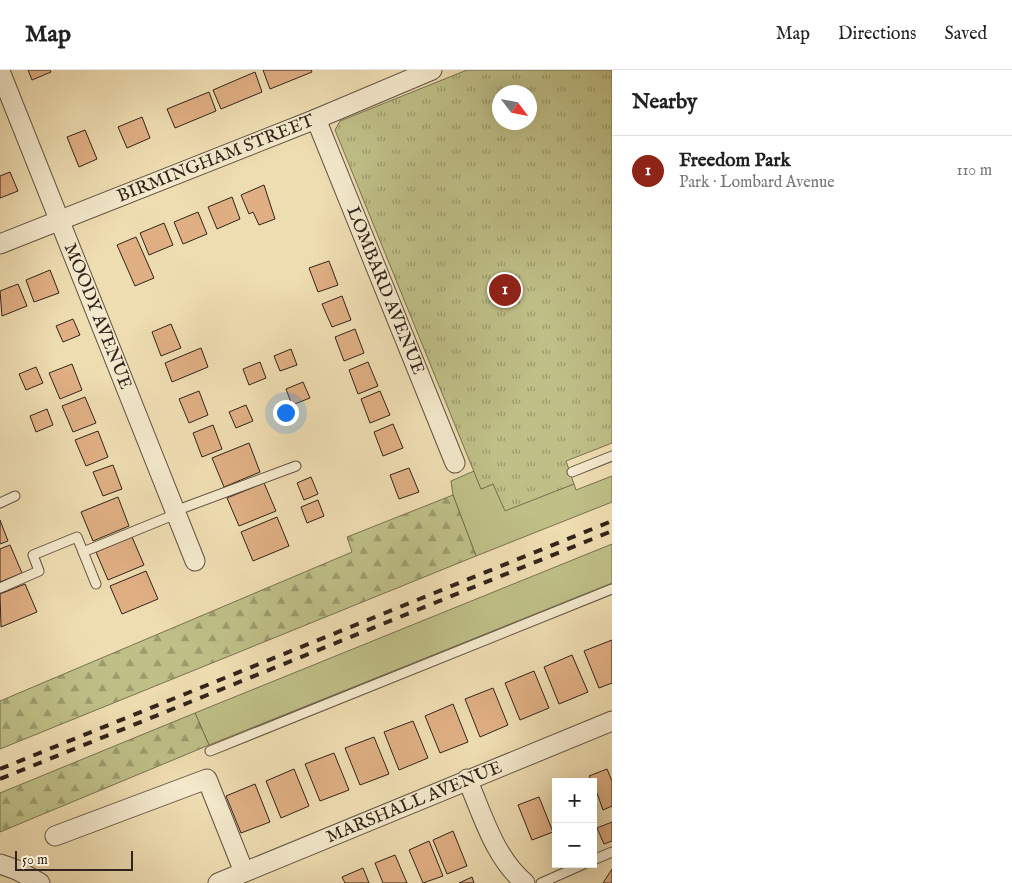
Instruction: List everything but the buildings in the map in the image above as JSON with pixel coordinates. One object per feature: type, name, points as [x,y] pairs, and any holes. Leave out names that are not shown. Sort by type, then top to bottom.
[{"type":"street","name":"BIRMINGHAM STREET","points":[[0,244],[316,119],[432,70]]},
{"type":"street","name":"MOODY AVENUE","points":[[0,71],[195,561]]},
{"type":"street","name":"LOMBARD AVENUE","points":[[316,119],[455,463]]},
{"type":"street","name":"MARSHALL AVENUE","points":[[218,883],[612,721]]},
{"type":"street","points":[[55,836],[207,778],[244,872]]},
{"type":"street","points":[[467,779],[493,842],[514,873],[526,883]]},
{"type":"street","points":[[0,864],[17,870],[40,883]]},
{"type":"lane","points":[[572,472],[612,456]]},
{"type":"lane","points":[[83,552],[176,512],[296,466]]},
{"type":"lane","points":[[0,503],[15,496]]},
{"type":"lane","points":[[0,588],[39,571],[33,555],[77,537],[96,584]]},
{"type":"lane","points":[[210,751],[612,589]]},
{"type":"lane","points":[[597,858],[612,852]]},
{"type":"lane","points":[[541,883],[575,868]]},
{"type":"green space","points":[[467,70],[612,70],[612,443],[566,461],[574,484],[505,511],[493,484],[481,489],[335,130],[340,121]]},
{"type":"green space","points":[[474,471],[481,489],[493,484],[505,510],[574,484],[576,490],[612,476],[612,502],[476,556],[453,495],[451,481]]},
{"type":"green space","points":[[453,495],[476,556],[0,749],[0,701],[352,552],[347,537]]},
{"type":"green space","points":[[612,544],[612,583],[209,745],[195,713]]},
{"type":"green space","points":[[195,713],[209,745],[0,832],[0,793]]},
{"type":"railway","points":[[0,769],[612,521]]},
{"type":"railway","points":[[0,779],[612,531]]},
{"type":"place","name":"Freedom Park","points":[[505,290]]}]
